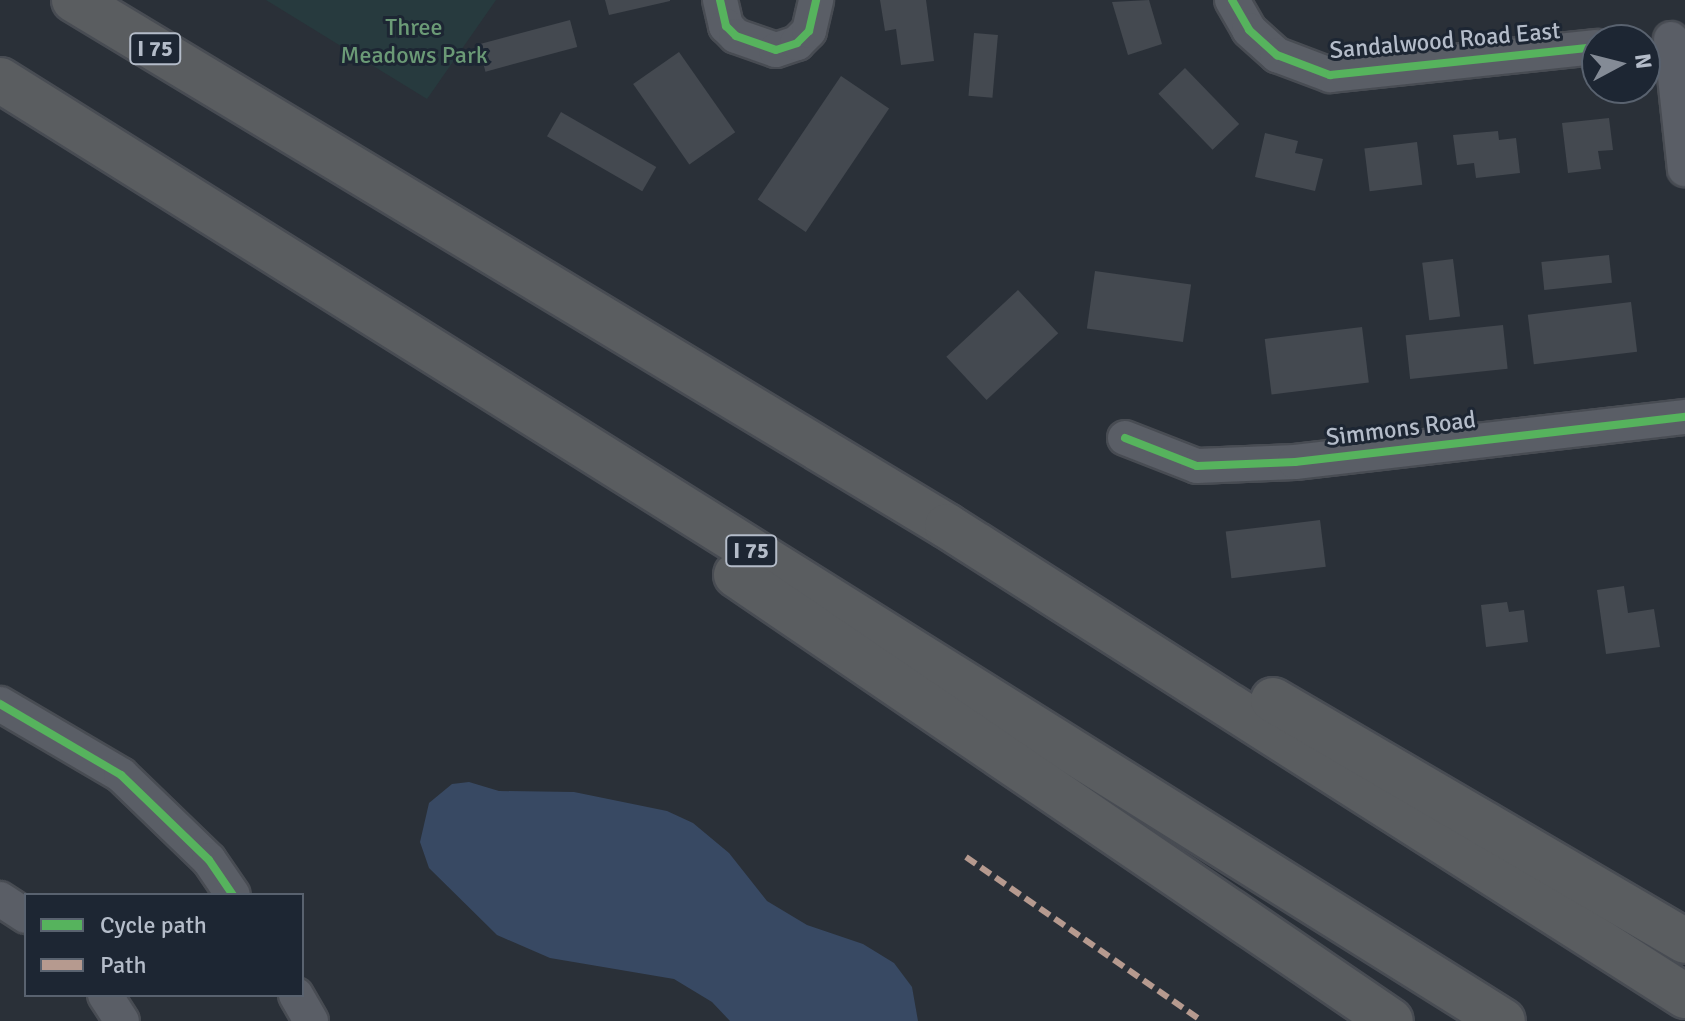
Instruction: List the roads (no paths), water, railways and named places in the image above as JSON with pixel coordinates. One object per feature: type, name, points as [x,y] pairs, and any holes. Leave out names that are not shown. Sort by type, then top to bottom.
[{"type":"highway","name":"I 75","points":[[74,0],[947,526],[1685,996]]},
{"type":"highway","name":"I 75","points":[[0,80],[1503,1021]]},
{"type":"highway","points":[[533,415],[673,531],[1391,1021]]},
{"type":"highway","points":[[947,526],[1022,553],[1685,941]]},
{"type":"street","points":[[720,0],[726,26],[736,36],[776,50],[797,43],[809,31],[816,0]]},
{"type":"street","name":"Sandalwood Road East","points":[[1232,0],[1249,30],[1277,55],[1330,75],[1581,49]]},
{"type":"street","points":[[1667,39],[1685,169]]},
{"type":"street","name":"Simmons Road","points":[[1125,438],[1197,466],[1295,462],[1685,417]]},
{"type":"street","points":[[0,704],[121,775],[209,860],[232,893]]},
{"type":"street","points":[[0,899],[24,915]]},
{"type":"street","points":[[106,997],[122,1021]]},
{"type":"street","points":[[297,997],[311,1021]]},
{"type":"water","points":[[469,782],[499,791],[574,792],[667,811],[693,823],[729,853],[767,901],[807,925],[863,944],[894,963],[912,987],[918,1021],[730,1021],[712,1002],[674,979],[550,958],[497,935],[429,868],[420,842],[429,803],[452,784]]},
{"type":"park label","name":"Three Meadows Park","points":[[414,42]]}]
